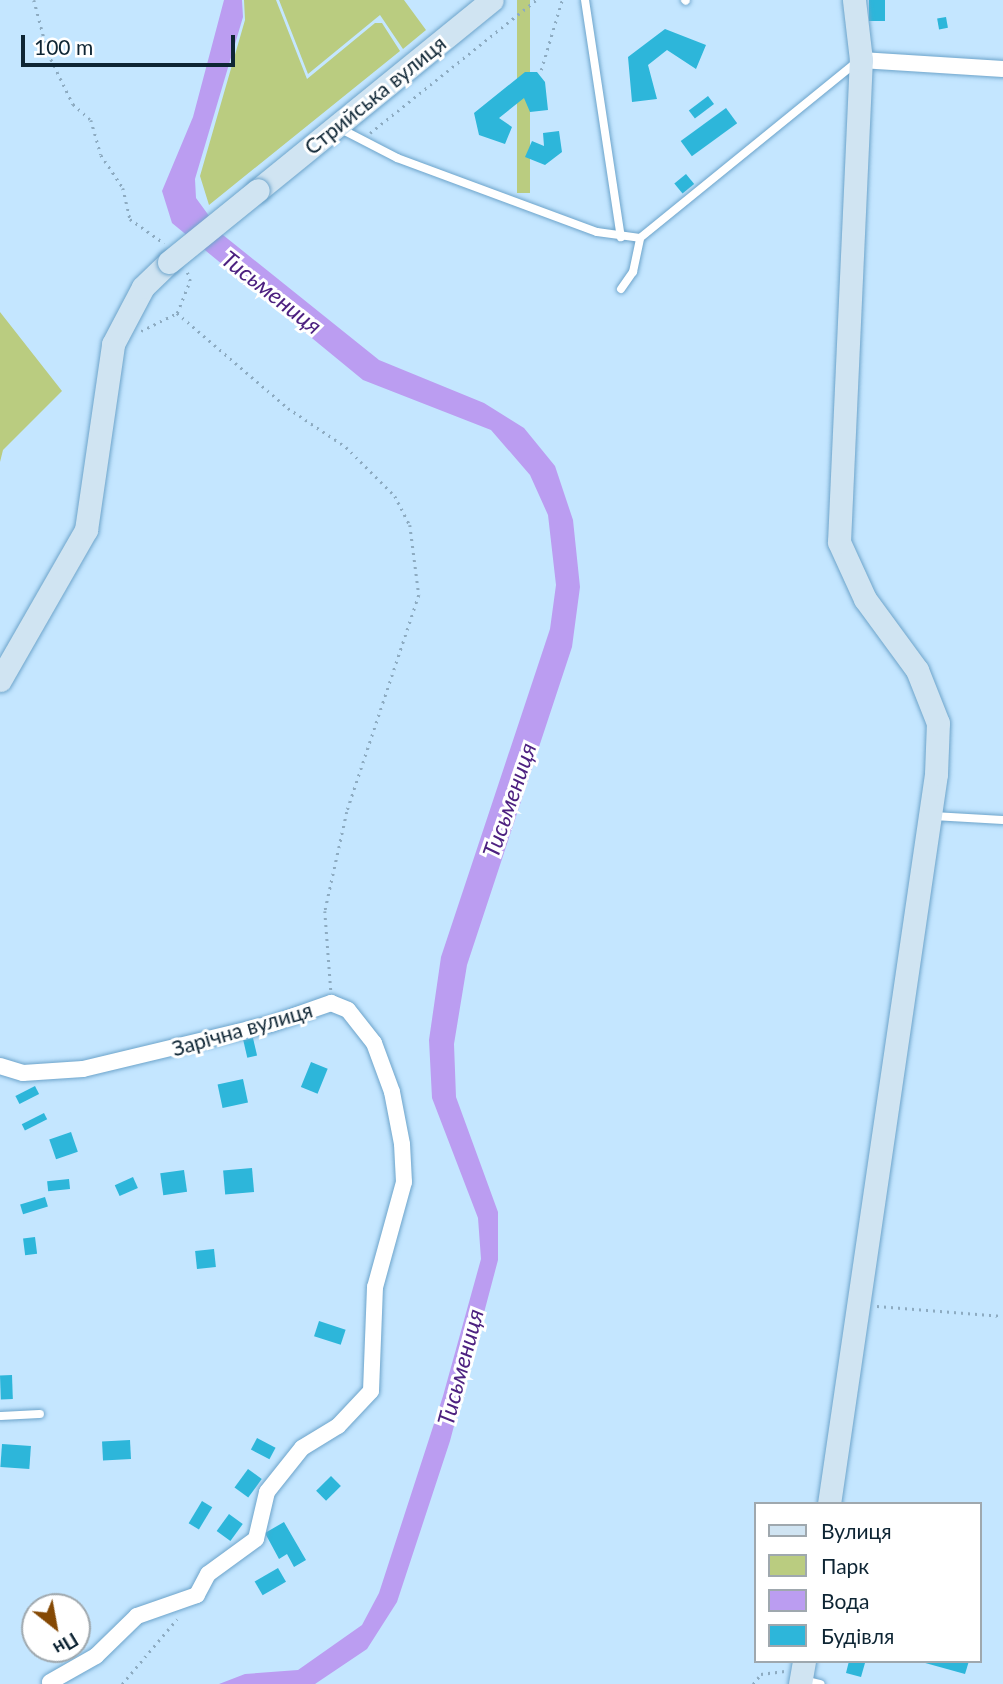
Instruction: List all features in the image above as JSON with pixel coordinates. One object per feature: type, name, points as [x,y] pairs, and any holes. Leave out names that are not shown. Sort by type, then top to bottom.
[{"type":"street","name":"Стрийська вулиця","points":[[0,680],[86,530],[113,344],[143,287],[492,0]]},
{"type":"street","points":[[829,1502],[930,816],[938,723],[931,698],[865,599],[839,542],[861,60],[854,0]]},
{"type":"street","points":[[861,60],[1003,69]]},
{"type":"street","name":"Зарічна вулиця","points":[[0,1066],[49,1074],[83,1069],[284,1021],[331,1003],[348,1010],[374,1043],[393,1092],[402,1144],[404,1182],[375,1287],[371,1391],[338,1426],[302,1448],[267,1492],[256,1539],[208,1574],[197,1595]]},
{"type":"street","points":[[50,1682],[96,1656],[137,1616],[197,1595]]},
{"type":"lane","points":[[585,0],[621,237]]},
{"type":"lane","points":[[621,289],[633,272],[640,238],[861,60]]},
{"type":"lane","points":[[337,126],[410,162],[621,237],[640,238]]},
{"type":"lane","points":[[930,816],[1003,820]]},
{"type":"lane","points":[[0,1416],[40,1414]]},
{"type":"path","points":[[34,0],[48,53],[73,104],[90,120],[101,155],[123,188],[130,219],[175,259],[190,281],[177,313],[113,344]]},
{"type":"path","points":[[362,139],[536,0]]},
{"type":"path","points":[[541,70],[562,0]]},
{"type":"path","points":[[177,313],[288,408],[346,447],[395,496],[410,525],[419,595],[341,836],[326,911],[331,1003]]},
{"type":"path","points":[[860,1305],[1003,1317]]},
{"type":"path","points":[[121,1684],[197,1595]]},
{"type":"path","points":[[753,1684],[765,1672],[805,1676]]},
{"type":"green space","points":[[244,0],[276,0],[307,79],[375,23],[382,23],[400,51],[209,205],[200,176],[245,20]]},
{"type":"green space","points":[[279,0],[404,0],[426,30],[403,49],[380,15],[308,74]]},
{"type":"green space","points":[[517,0],[530,0],[530,193],[517,193]]},
{"type":"green space","points":[[0,312],[62,391],[3,450],[0,462]]},
{"type":"water","name":"Тисьмениця","points":[[224,0],[242,0],[243,17],[195,179],[196,198],[223,235],[379,360],[484,403],[524,428],[555,466],[573,520],[580,587],[572,647],[467,965],[454,1044],[456,1097],[498,1212],[498,1260],[450,1441],[397,1602],[367,1649],[315,1684],[219,1684],[245,1674],[298,1670],[362,1625],[379,1593],[443,1396],[481,1259],[478,1218],[432,1098],[429,1040],[441,957],[550,629],[556,585],[548,515],[530,475],[491,430],[363,380],[172,223],[162,191],[193,117]]},
{"type":"building","points":[[869,0],[885,0],[885,21],[869,21]]},
{"type":"building","points":[[946,17],[948,28],[939,29],[937,19]]},
{"type":"building","points":[[665,29],[706,45],[696,69],[667,50],[648,65],[657,99],[632,102],[628,57]]},
{"type":"building","points":[[525,72],[537,72],[545,82],[548,110],[530,112],[524,98],[499,118],[512,127],[505,144],[479,135],[474,113]]},
{"type":"building","points":[[708,96],[714,104],[695,118],[689,110]]},
{"type":"building","points":[[726,108],[737,123],[692,156],[681,141]]},
{"type":"building","points":[[559,131],[562,152],[545,165],[525,157],[532,141],[544,146],[543,133]]},
{"type":"building","points":[[686,174],[694,184],[683,194],[674,183]]},
{"type":"building","points":[[253,1038],[257,1056],[247,1058],[243,1040]]},
{"type":"building","points":[[311,1062],[328,1069],[318,1094],[301,1087]]},
{"type":"building","points":[[243,1079],[248,1102],[223,1108],[218,1084]]},
{"type":"building","points":[[35,1086],[39,1094],[19,1104],[15,1096]]},
{"type":"building","points":[[44,1113],[47,1119],[25,1131],[22,1124]]},
{"type":"building","points":[[71,1132],[78,1152],[56,1159],[49,1139]]},
{"type":"building","points":[[252,1168],[254,1192],[225,1194],[223,1171]]},
{"type":"building","points":[[184,1170],[187,1192],[163,1195],[160,1173]]},
{"type":"building","points":[[133,1177],[138,1188],[120,1196],[115,1185]]},
{"type":"building","points":[[69,1179],[70,1189],[48,1191],[47,1181]]},
{"type":"building","points":[[45,1197],[48,1207],[23,1214],[20,1205]]},
{"type":"building","points":[[35,1237],[37,1254],[25,1255],[23,1238]]},
{"type":"building","points":[[214,1249],[216,1267],[197,1269],[195,1251]]},
{"type":"building","points":[[319,1321],[346,1330],[341,1345],[314,1336]]},
{"type":"building","points":[[0,1375],[12,1375],[13,1399],[1,1399]]},
{"type":"building","points":[[257,1438],[276,1448],[269,1459],[251,1449]]},
{"type":"building","points":[[130,1440],[131,1459],[103,1460],[102,1441]]},
{"type":"building","points":[[2,1444],[31,1446],[29,1469],[0,1467]]},
{"type":"building","points":[[248,1469],[262,1479],[248,1498],[234,1488]]},
{"type":"building","points":[[331,1476],[341,1486],[326,1501],[316,1491]]},
{"type":"building","points":[[202,1501],[212,1507],[199,1529],[189,1523]]},
{"type":"building","points":[[229,1514],[243,1524],[230,1541],[217,1531]]},
{"type":"building","points":[[284,1522],[306,1560],[294,1567],[287,1554],[279,1559],[265,1533]]},
{"type":"building","points":[[278,1568],[286,1582],[263,1595],[255,1582]]},
{"type":"building","points":[[848,1663],[865,1663],[861,1677],[846,1673]]},
{"type":"building","points":[[925,1663],[968,1663],[965,1674]]}]
